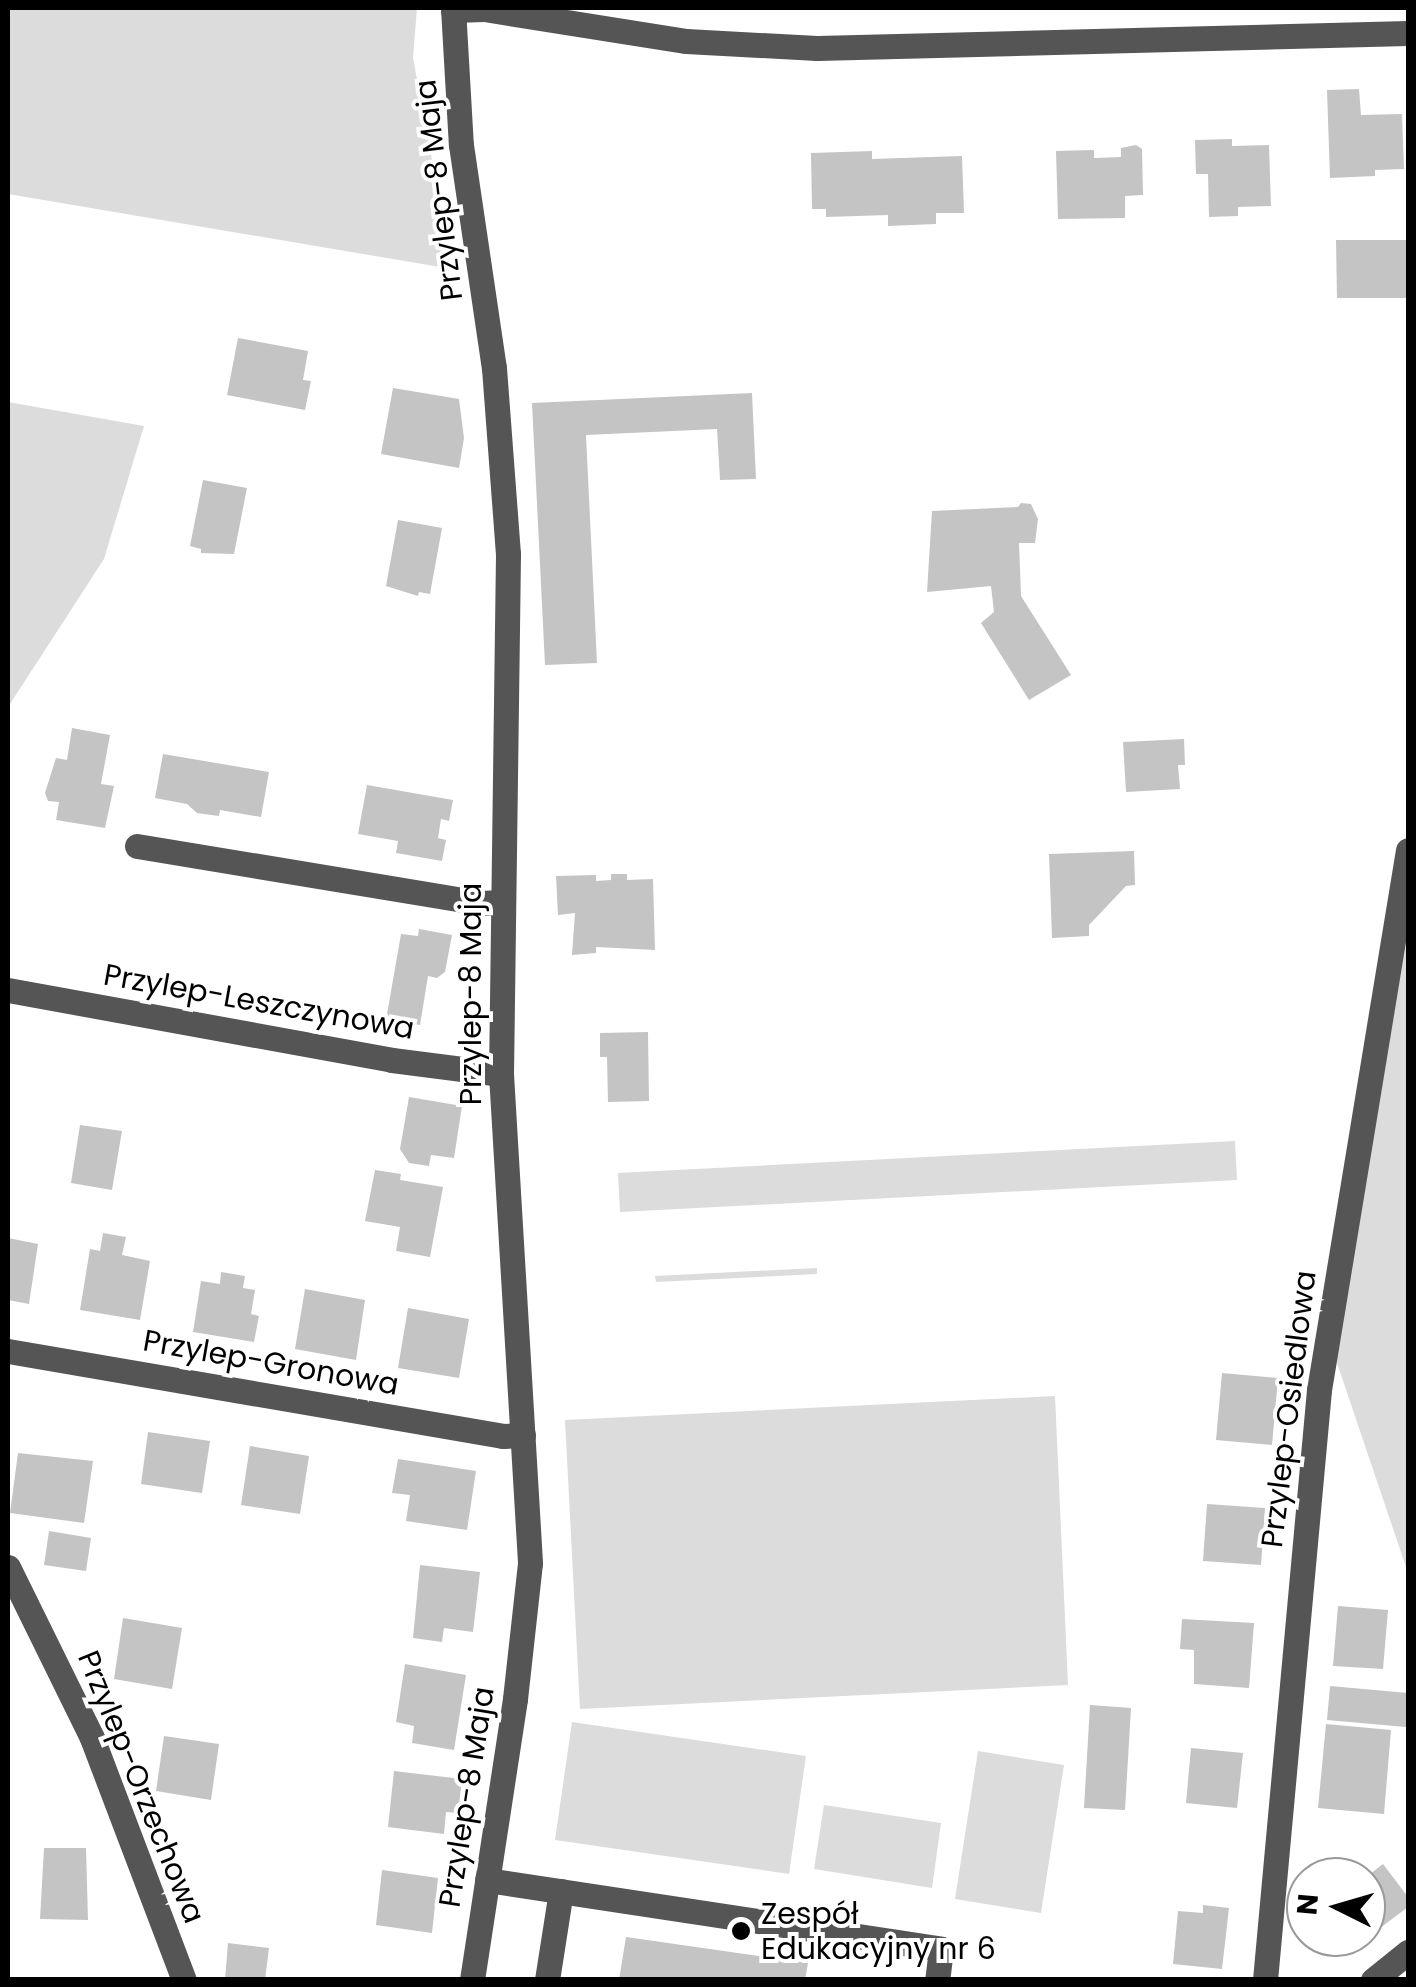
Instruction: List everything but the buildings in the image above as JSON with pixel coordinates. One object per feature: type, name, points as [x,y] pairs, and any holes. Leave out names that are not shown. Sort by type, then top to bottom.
[{"type":"street","points":[[453,9],[484,9],[686,41],[817,48],[1408,33]]},
{"type":"street","name":"Przylep-8 Maja","points":[[453,9],[462,145],[494,368],[508,554],[500,1074],[530,1563],[515,1699],[472,1980]]},
{"type":"street","points":[[136,846],[481,903],[502,902]]},
{"type":"street","name":"Przylep-Osiedlowa","points":[[1266,1980],[1319,1390],[1408,850]]},
{"type":"street","name":"Przylep-Leszczynowa","points":[[8,990],[392,1060],[500,1074]]},
{"type":"street","name":"Przylep-Gronowa","points":[[8,1352],[503,1436],[523,1434]]},
{"type":"street","name":"Przylep-Orzechowa","points":[[8,1567],[92,1738],[184,1980]]},
{"type":"street","points":[[487,1880],[941,1949],[937,1980]]},
{"type":"street","points":[[548,1980],[561,1891]]},
{"type":"street","points":[[1374,1980],[1408,1952]]},
{"type":"shaded area","points":[[8,8],[417,8],[413,58],[452,269],[8,194]]},
{"type":"shaded area","points":[[8,402],[144,426],[104,559],[8,707]]},
{"type":"shaded area","points":[[1408,933],[1408,1573],[1334,1354]]},
{"type":"shaded area","points":[[1235,1141],[1237,1180],[620,1212],[618,1173]]},
{"type":"shaded area","points":[[817,1268],[817,1274],[656,1282],[655,1276]]},
{"type":"shaded area","points":[[1055,1396],[1068,1685],[580,1709],[565,1420]]},
{"type":"shaded area","points":[[572,1722],[806,1756],[789,1874],[555,1840]]},
{"type":"shaded area","points":[[978,1751],[1064,1765],[1041,1913],[955,1899]]},
{"type":"shaded area","points":[[824,1805],[941,1823],[932,1888],[814,1869]]},
{"type":"place","name":"Zespół Edukacyjny nr 6","points":[[741,1931]]}]
